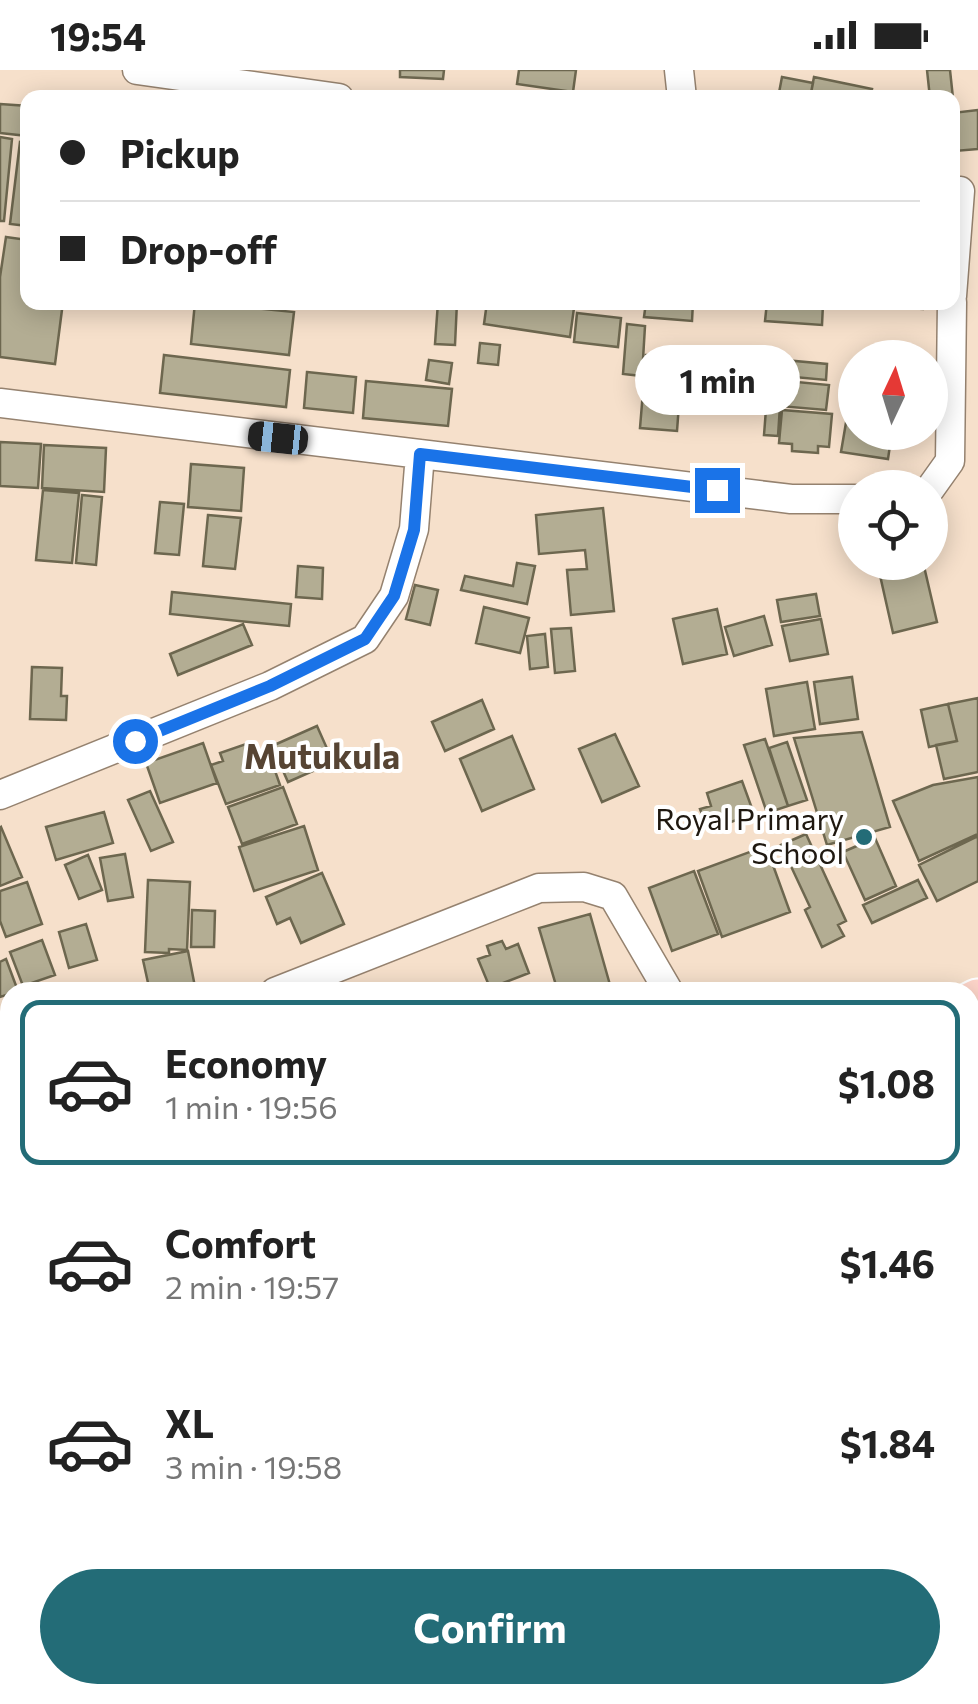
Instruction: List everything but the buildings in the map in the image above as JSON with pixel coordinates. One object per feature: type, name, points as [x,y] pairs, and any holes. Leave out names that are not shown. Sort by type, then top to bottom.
[{"type":"street","points":[[137,70],[281,90]]},
{"type":"street","points":[[960,227],[964,191]]},
{"type":"street","points":[[944,470],[950,461],[952,310]]},
{"type":"street","points":[[0,403],[791,499],[838,499]]},
{"type":"street","points":[[0,795],[270,686],[365,639],[394,596],[414,530],[420,454]]},
{"type":"street","points":[[300,982],[539,888],[584,887],[613,896],[664,982]]},
{"type":"place","name":"Royal Primary School","points":[[864,837]]},
{"type":"district","name":"Mutukula","points":[[322,757]]},
{"type":"route","points":[[135,741],[270,686],[365,639],[394,596],[414,530],[420,454],[717,490]]}]
